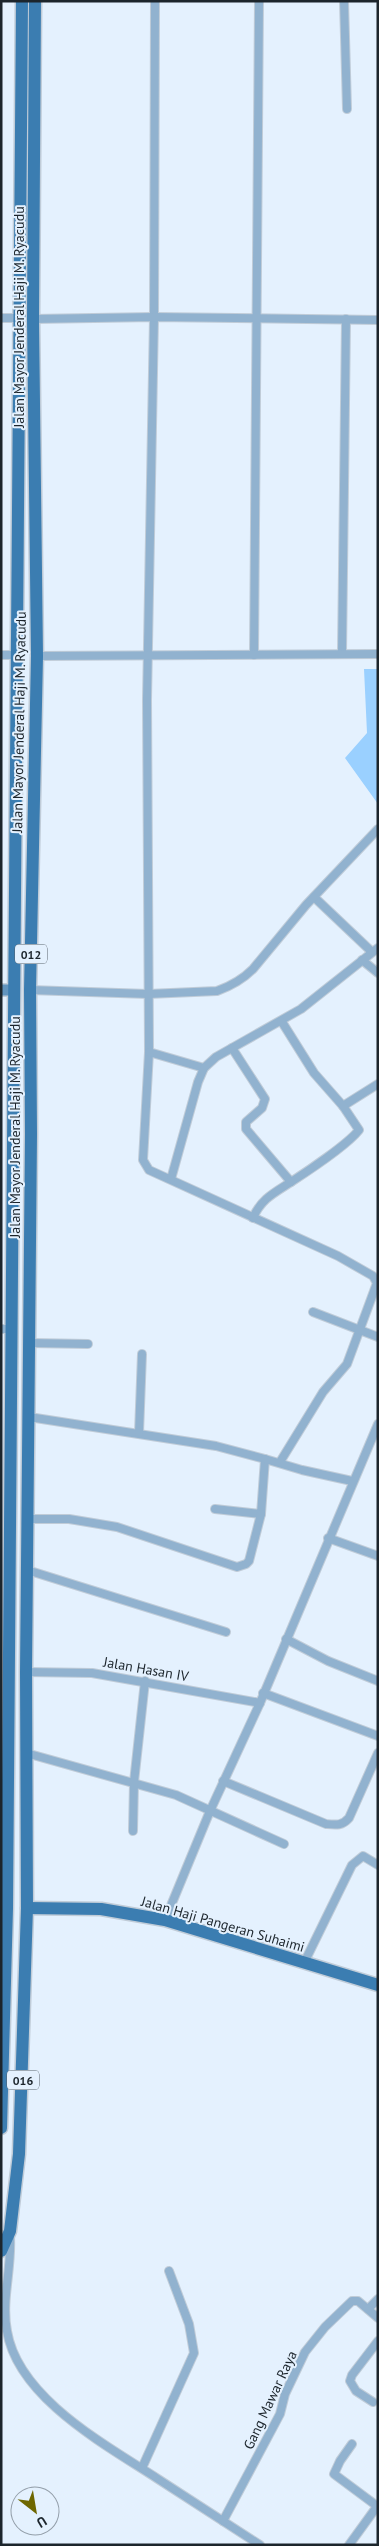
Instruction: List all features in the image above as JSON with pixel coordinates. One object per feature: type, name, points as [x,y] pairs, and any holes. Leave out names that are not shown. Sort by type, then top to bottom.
[{"type":"main road","name":"Jalan Mayor Jenderal Haji M. Ryacudu","points":[[1,2128],[5,1550],[10,1479],[6,1329],[7,990],[16,799],[22,1]]},
{"type":"main road","name":"Jalan Mayor Jenderal Haji M. Ryacudu","points":[[1,2251],[10,2231],[22,2113],[27,1908],[26,1672],[30,1343],[30,990],[36,656],[33,319],[35,1]]},
{"type":"main road","points":[[20,156],[26,162],[30,162],[34,157]]},
{"type":"main road","points":[[20,180],[22,176],[28,175],[34,181]]},
{"type":"main road","points":[[16,799],[24,803],[34,798]]},
{"type":"main road","points":[[15,831],[24,826],[33,831]]},
{"type":"main road","points":[[10,1479],[22,1477],[23,1456],[28,1449]]},
{"type":"main road","points":[[9,1512],[15,1505],[18,1490],[28,1489]]},
{"type":"main road","name":"Jalan Haji Pangeran Suhaimi","points":[[27,1908],[101,1909],[165,1920],[378,1986]]},
{"type":"main road","points":[[2,2112],[22,2113]]},
{"type":"street","points":[[155,1],[154,317],[147,700],[149,1052],[143,1160],[147,1169],[338,1256],[373,1276],[378,1283],[361,1332],[344,1368],[323,1392],[280,1462]]},
{"type":"street","points":[[254,655],[259,1]]},
{"type":"street","points":[[344,1],[347,109]]},
{"type":"street","points":[[33,319],[154,317],[378,320]]},
{"type":"street","points":[[1,318],[19,318]]},
{"type":"street","points":[[342,654],[346,319]]},
{"type":"street","points":[[36,656],[378,654]]},
{"type":"street","points":[[1,655],[17,656]]},
{"type":"street","points":[[30,990],[148,994],[216,991],[236,983],[253,969],[314,896],[378,829]]},
{"type":"street","points":[[171,1179],[198,1082],[204,1068],[216,1057],[282,1022],[322,994],[375,950],[314,896]]},
{"type":"street","points":[[362,960],[378,973]]},
{"type":"street","points":[[253,1218],[262,1201],[359,1132],[343,1106],[314,1073],[282,1022]]},
{"type":"street","points":[[232,1048],[265,1099],[262,1108],[246,1122],[246,1130],[291,1182]]},
{"type":"street","points":[[149,1052],[204,1068]]},
{"type":"street","points":[[343,1106],[378,1084]]},
{"type":"street","points":[[312,1312],[378,1337]]},
{"type":"street","points":[[30,1343],[88,1344]]},
{"type":"street","points":[[139,1433],[142,1354]]},
{"type":"street","points":[[29,1417],[216,1446],[280,1462],[302,1470],[352,1481]]},
{"type":"street","points":[[165,1920],[210,1811],[260,1703],[352,1481],[378,1424]]},
{"type":"street","points":[[28,1519],[69,1520],[117,1527],[237,1566],[246,1564],[249,1561],[261,1514],[265,1459]]},
{"type":"street","points":[[214,1509],[261,1514]]},
{"type":"street","points":[[328,1538],[378,1556]]},
{"type":"street","points":[[28,1570],[226,1632]]},
{"type":"street","points":[[286,1639],[320,1657],[378,1681]]},
{"type":"street","name":"Jalan Hasan IV","points":[[26,1672],[92,1673],[260,1703]]},
{"type":"street","points":[[133,1831],[134,1782],[145,1681]]},
{"type":"street","points":[[263,1693],[378,1736]]},
{"type":"street","points":[[26,1754],[176,1795],[284,1844]]},
{"type":"street","points":[[224,1781],[326,1824],[344,1824],[349,1818],[378,1754]]},
{"type":"street","points":[[304,1963],[352,1865],[363,1856],[378,1865]]},
{"type":"street","points":[[10,2231],[10,2258],[3,2294],[7,2333],[14,2356],[34,2384],[90,2435],[260,2545]]},
{"type":"street","points":[[142,2468],[194,2353],[189,2324],[169,2271]]},
{"type":"street","points":[[378,2299],[368,2309],[378,2318]]},
{"type":"street","name":"Gang Mawar Raya","points":[[223,2521],[276,2422],[285,2394],[306,2352],[325,2327],[347,2304],[358,2301],[368,2309]]},
{"type":"street","points":[[373,2402],[356,2391],[350,2381],[352,2375],[378,2341]]},
{"type":"street","points":[[349,2545],[377,2508],[334,2474],[340,2460],[352,2444]]},
{"type":"shaded area","points":[[364,669],[378,669],[378,804],[345,758],[367,733]]}]
